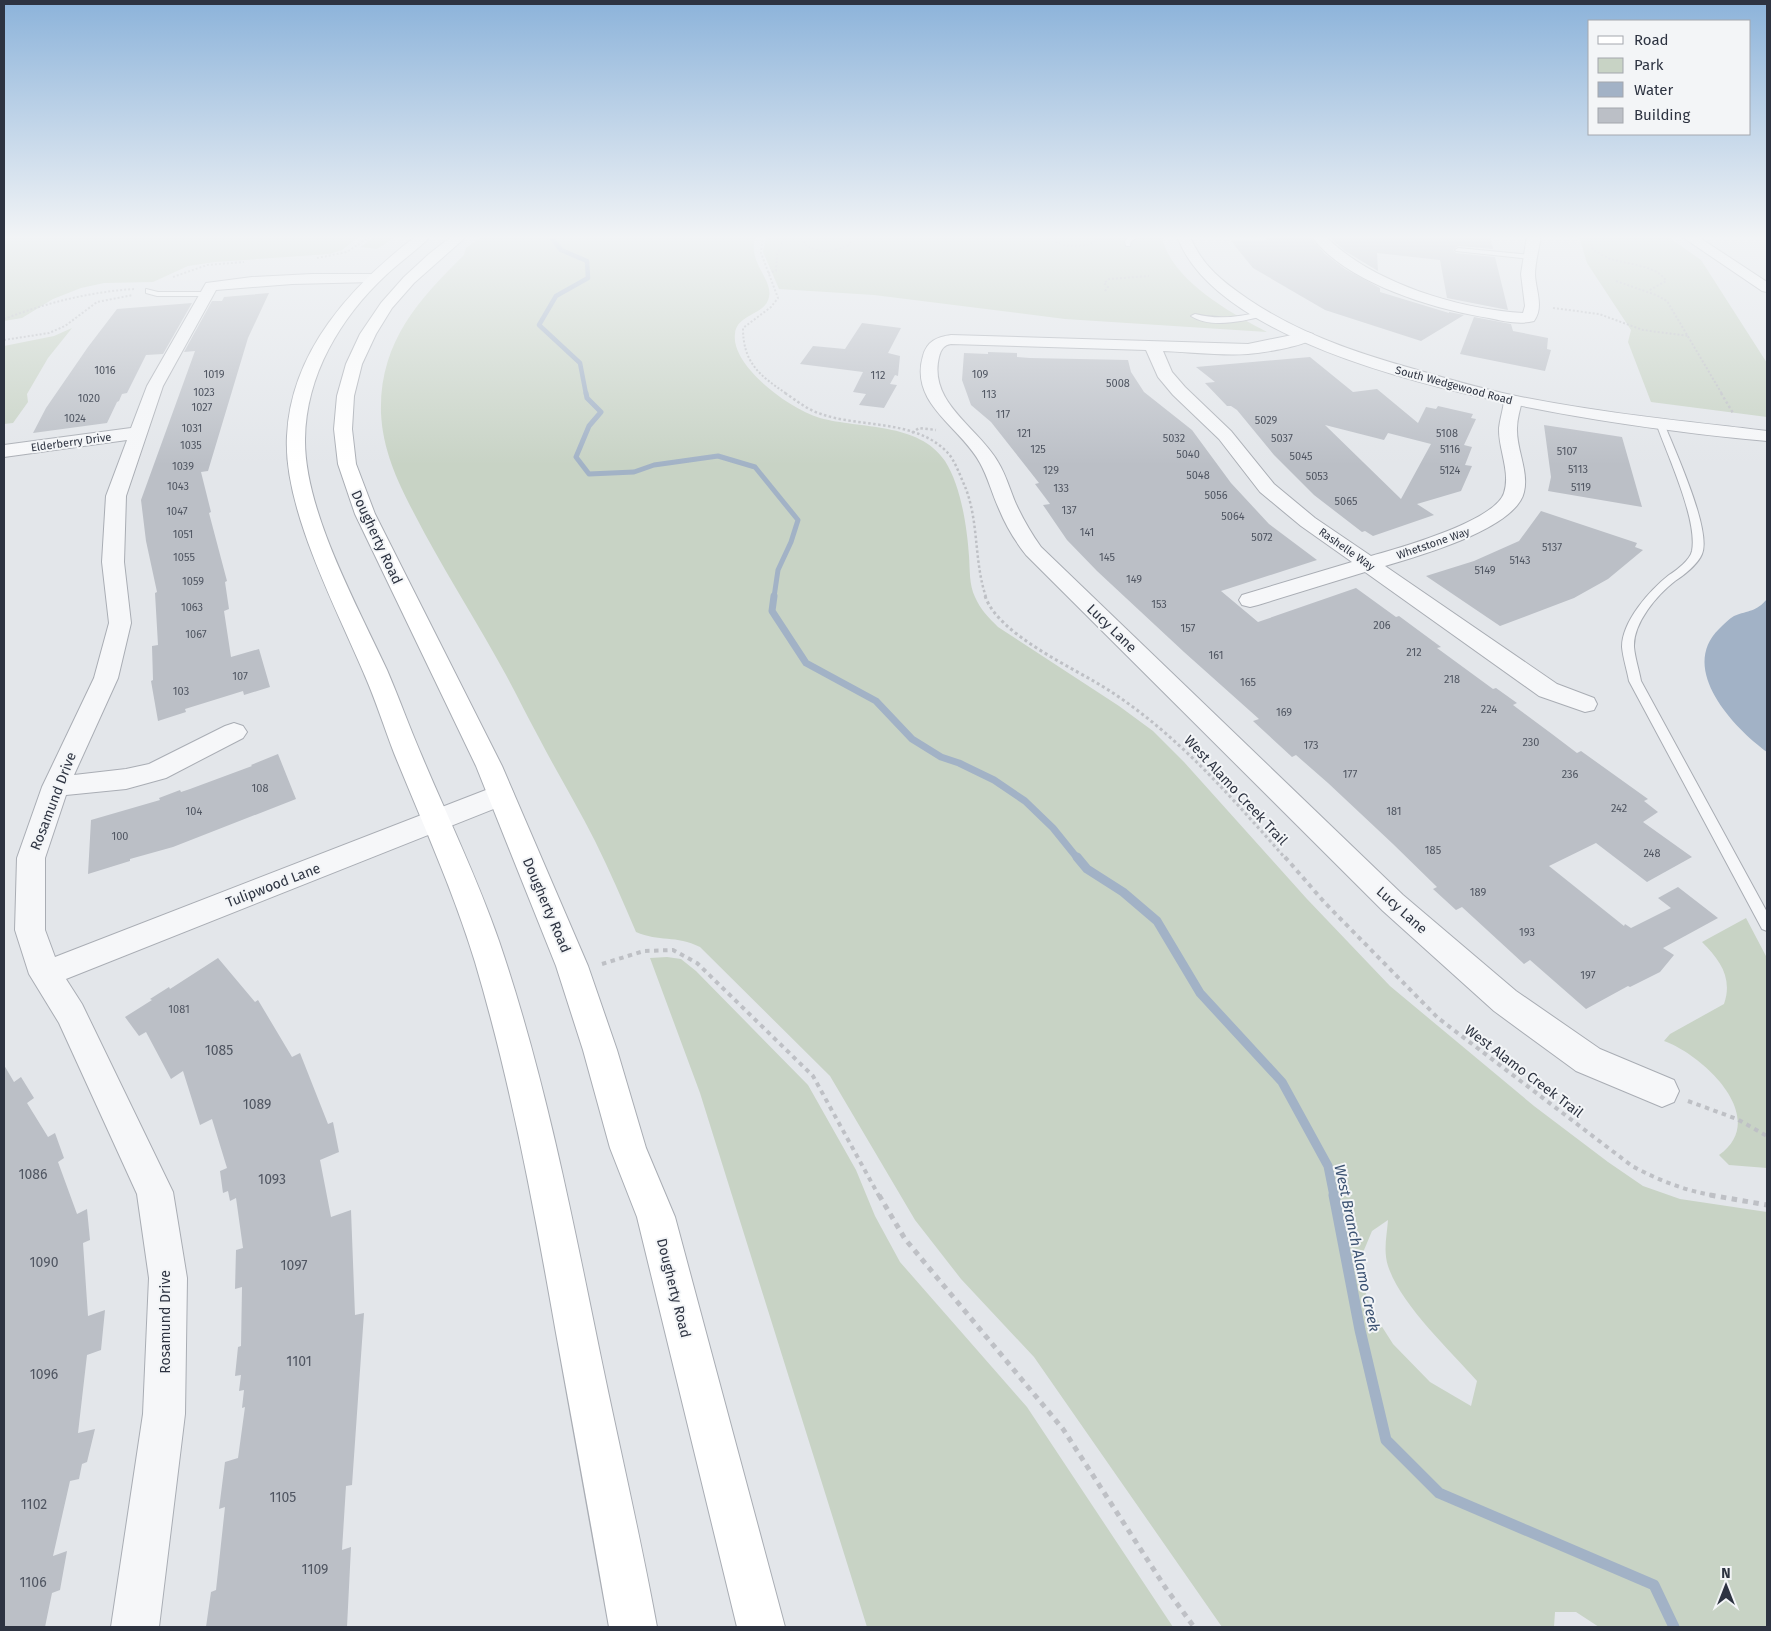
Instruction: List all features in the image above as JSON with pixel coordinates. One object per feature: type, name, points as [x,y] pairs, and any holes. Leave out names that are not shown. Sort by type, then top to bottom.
[{"type":"main road","points":[[343,312],[319,349],[299,406],[296,432],[299,481],[313,527],[389,703],[466,891],[490,960],[520,1063],[548,1188],[634,1627]]},
{"type":"main road","name":"Dougherty Road","points":[[381,312],[358,353],[349,380],[343,419],[346,462],[354,491],[489,766],[574,972],[600,1050],[628,1148],[656,1217],[761,1627]]},
{"type":"street","name":"Rosamund Drive","points":[[134,1627],[164,1414],[168,1278],[155,1192],[71,1014],[45,974],[30,930],[31,858],[55,787],[106,678],[120,623],[113,562],[116,496],[155,386],[196,312]]},
{"type":"street","name":"South Wedgewood Road","points":[[1258,312],[1307,337],[1377,364],[1514,401],[1587,414],[1767,436]]},
{"type":"street","points":[[1488,312],[1514,318],[1529,318],[1530,312]]},
{"type":"street","name":"Lucy Lane","points":[[1307,337],[1280,344],[1248,348],[1154,347],[964,339],[944,340],[937,343],[931,351],[928,370],[929,385],[936,401],[976,442],[988,461],[1013,520],[1033,551],[1393,903],[1505,1001],[1588,1060],[1662,1091]]},
{"type":"street","name":"Rashelle Way","points":[[1154,347],[1164,373],[1179,391],[1226,435],[1267,488],[1308,522],[1548,690],[1585,704]]},
{"type":"street","name":"Whetstone Way","points":[[1250,600],[1368,564],[1478,527],[1502,510],[1514,494],[1515,480],[1508,428],[1514,401]]},
{"type":"street","name":"Elderberry Drive","points":[[4,450],[137,433]]},
{"type":"street","points":[[55,787],[126,779],[157,771],[202,750],[234,732]]},
{"type":"street","name":"Tulipwood Lane","points":[[45,974],[501,795]]},
{"type":"lane","points":[[1194,316],[1226,321],[1261,314]]},
{"type":"lane","points":[[1660,423],[1688,498],[1699,536],[1697,554],[1682,571],[1662,586],[1646,602],[1634,624],[1628,646],[1635,681],[1762,908],[1767,925]]},
{"type":"path","points":[[4,319],[25,312]]},
{"type":"path","points":[[4,340],[49,333],[66,326],[81,312]]},
{"type":"path","name":"West Alamo Creek Trail","points":[[764,312],[743,328],[742,334],[743,346],[755,368],[766,380],[806,407],[820,414],[912,433],[937,443],[950,453],[959,470],[973,517],[980,580],[988,603],[1000,620],[1020,636],[1111,692],[1144,715],[1184,748],[1231,797],[1326,903],[1438,1018],[1632,1166],[1660,1181],[1693,1192],[1767,1205]]},
{"type":"path","points":[[1583,312],[1599,314],[1643,330],[1689,336]]},
{"type":"path","points":[[1674,312],[1744,433]]},
{"type":"path","points":[[912,433],[919,428],[938,429],[934,424]]},
{"type":"path","points":[[574,972],[644,951],[673,950],[697,963],[813,1076],[871,1182],[905,1239],[1063,1429],[1165,1587],[1194,1627]]},
{"type":"path","points":[[1662,1091],[1737,1119],[1767,1136]]},
{"type":"green space","points":[[4,312],[32,312],[22,318],[4,321]]},
{"type":"green space","points":[[413,312],[756,312],[740,322],[735,339],[742,359],[757,378],[773,392],[811,415],[905,433],[920,439],[934,448],[951,471],[959,494],[967,532],[973,592],[988,617],[998,627],[1119,706],[1153,731],[1184,762],[1307,899],[1390,986],[1534,1106],[1643,1186],[1680,1199],[1767,1212],[1767,1627],[1599,1627],[1576,1612],[1555,1612],[1554,1627],[1222,1627],[1034,1357],[961,1279],[915,1220],[830,1076],[700,947],[683,941],[652,937],[636,932],[588,828],[496,657],[435,552],[396,476],[383,430],[381,413],[382,388],[394,344]],"holes":[[[1388,1220],[1386,1243],[1388,1266],[1403,1296],[1427,1326],[1477,1381],[1471,1406],[1430,1382],[1393,1344],[1372,1311],[1362,1282],[1359,1262],[1372,1231]]]},
{"type":"green space","points":[[1010,312],[1232,312],[1267,332],[1065,319]]},
{"type":"green space","points":[[1619,312],[1734,312],[1767,363],[1767,417],[1651,402],[1628,342],[1631,330]]},
{"type":"green space","points":[[72,328],[48,358],[27,394],[28,402],[13,423],[4,424],[4,346],[54,336]]},
{"type":"green space","points":[[1746,918],[1767,958],[1767,1168],[1729,1165],[1719,1155],[1733,1140],[1738,1124],[1735,1106],[1726,1089],[1712,1073],[1680,1048],[1664,1041],[1670,1034],[1724,1004],[1727,986],[1726,978],[1719,963],[1702,942]]},
{"type":"green space","points":[[667,957],[681,959],[696,971],[808,1085],[856,1170],[875,1216],[900,1262],[1027,1407],[1173,1627],[867,1627],[700,1093],[650,958]]},
{"type":"water","points":[[1767,599],[1767,752],[1726,713],[1707,679],[1705,662],[1708,645],[1719,629],[1734,616],[1756,609]]},
{"type":"building","points":[[115,312],[187,312],[163,354],[146,355],[127,393],[122,394],[107,423],[33,433],[46,408]]},
{"type":"building","points":[[206,312],[260,312],[248,338],[208,471],[201,472],[211,512],[209,513],[227,581],[225,582],[229,609],[224,611],[231,657],[259,649],[270,687],[244,695],[243,691],[185,709],[186,712],[158,721],[151,681],[153,680],[152,646],[158,645],[155,593],[157,592],[146,541],[141,500],[195,351],[184,352]]},
{"type":"building","points":[[1332,312],[1450,312],[1464,315],[1421,341]]},
{"type":"building","points":[[1474,317],[1511,324],[1513,331],[1548,338],[1547,349],[1551,350],[1545,371],[1460,354]]},
{"type":"building","points":[[862,323],[901,328],[888,353],[900,356],[898,376],[895,375],[890,384],[897,385],[884,408],[859,405],[866,394],[853,392],[863,372],[800,364],[813,346],[845,349]]},
{"type":"building","points":[[988,352],[1017,353],[1017,357],[1030,358],[1128,360],[1131,372],[1144,392],[1192,430],[1231,483],[1269,524],[1317,560],[1221,591],[1258,622],[1356,588],[1396,617],[1399,616],[1441,647],[1437,648],[1493,689],[1496,688],[1517,703],[1513,705],[1577,753],[1581,751],[1648,799],[1644,801],[1658,812],[1643,822],[1692,857],[1647,882],[1596,843],[1549,866],[1624,926],[1625,924],[1631,928],[1671,908],[1658,898],[1678,887],[1718,918],[1663,948],[1674,955],[1660,972],[1630,987],[1628,986],[1586,1009],[1530,960],[1524,964],[1462,907],[1456,910],[1433,889],[1437,887],[1393,844],[1328,783],[1296,755],[1292,757],[1253,721],[1259,719],[1097,571],[1067,540],[1043,505],[1050,504],[1035,484],[1039,483],[991,422],[971,405],[962,380],[964,353],[988,354]]},
{"type":"building","points":[[1310,357],[1353,392],[1377,389],[1418,423],[1426,407],[1436,409],[1438,406],[1473,414],[1471,418],[1476,419],[1464,445],[1472,447],[1465,465],[1472,466],[1461,491],[1417,504],[1434,515],[1373,536],[1365,531],[1362,532],[1314,495],[1274,455],[1237,410],[1227,406],[1205,383],[1215,382],[1196,367]],"holes":[[[1325,425],[1384,440],[1388,433],[1431,444],[1401,499]]]},
{"type":"building","points":[[1544,425],[1622,437],[1642,507],[1548,491],[1551,477]]},
{"type":"building","points":[[1541,511],[1637,543],[1635,547],[1643,550],[1608,579],[1574,598],[1500,626],[1426,576],[1474,561],[1519,541]]},
{"type":"building","points":[[278,754],[296,799],[173,847],[130,859],[130,861],[88,874],[91,820],[160,800],[159,798],[180,790],[181,792],[190,789],[252,766]]},
{"type":"building","points":[[218,958],[255,1002],[258,1000],[292,1057],[300,1053],[328,1124],[333,1122],[339,1152],[320,1160],[331,1217],[351,1210],[355,1315],[364,1313],[352,1485],[346,1486],[342,1550],[351,1547],[347,1627],[206,1627],[211,1592],[216,1590],[225,1507],[219,1509],[225,1462],[238,1458],[245,1407],[242,1408],[244,1390],[239,1391],[241,1375],[235,1376],[238,1347],[241,1346],[242,1287],[235,1289],[236,1250],[243,1248],[236,1198],[230,1201],[228,1191],[223,1193],[220,1171],[227,1168],[212,1119],[200,1125],[183,1071],[171,1079],[146,1032],[139,1036],[125,1017],[152,1000],[150,999],[169,987],[170,989]]},
{"type":"building","points":[[4,1065],[14,1082],[21,1077],[34,1098],[27,1103],[48,1137],[55,1133],[64,1158],[58,1162],[77,1214],[87,1209],[90,1240],[83,1243],[88,1316],[105,1310],[101,1350],[87,1355],[78,1433],[95,1429],[87,1462],[82,1464],[79,1479],[70,1481],[53,1556],[67,1551],[60,1590],[52,1593],[45,1627],[4,1627]]},
{"type":"waterway","name":"West Branch Alamo Creek","points":[[547,312],[539,325],[580,363],[586,394]]},
{"type":"waterway","name":"West Branch Alamo Creek","points":[[586,393],[587,398],[601,412],[589,426],[576,457],[589,474],[634,472],[654,465],[718,456],[755,467],[798,520],[791,542],[778,570],[774,597]]},
{"type":"waterway","name":"West Branch Alamo Creek","points":[[774,596],[772,611],[806,663],[876,701],[912,739],[941,757],[959,763],[994,780],[1025,801],[1053,828],[1078,859]]},
{"type":"waterway","name":"West Branch Alamo Creek","points":[[1077,857],[1087,869],[1123,892],[1157,921],[1200,993],[1282,1082],[1328,1166],[1334,1196]]},
{"type":"waterway","name":"West Branch Alamo Creek","points":[[1334,1195],[1360,1330],[1386,1440],[1439,1493],[1654,1585],[1674,1627]]}]
